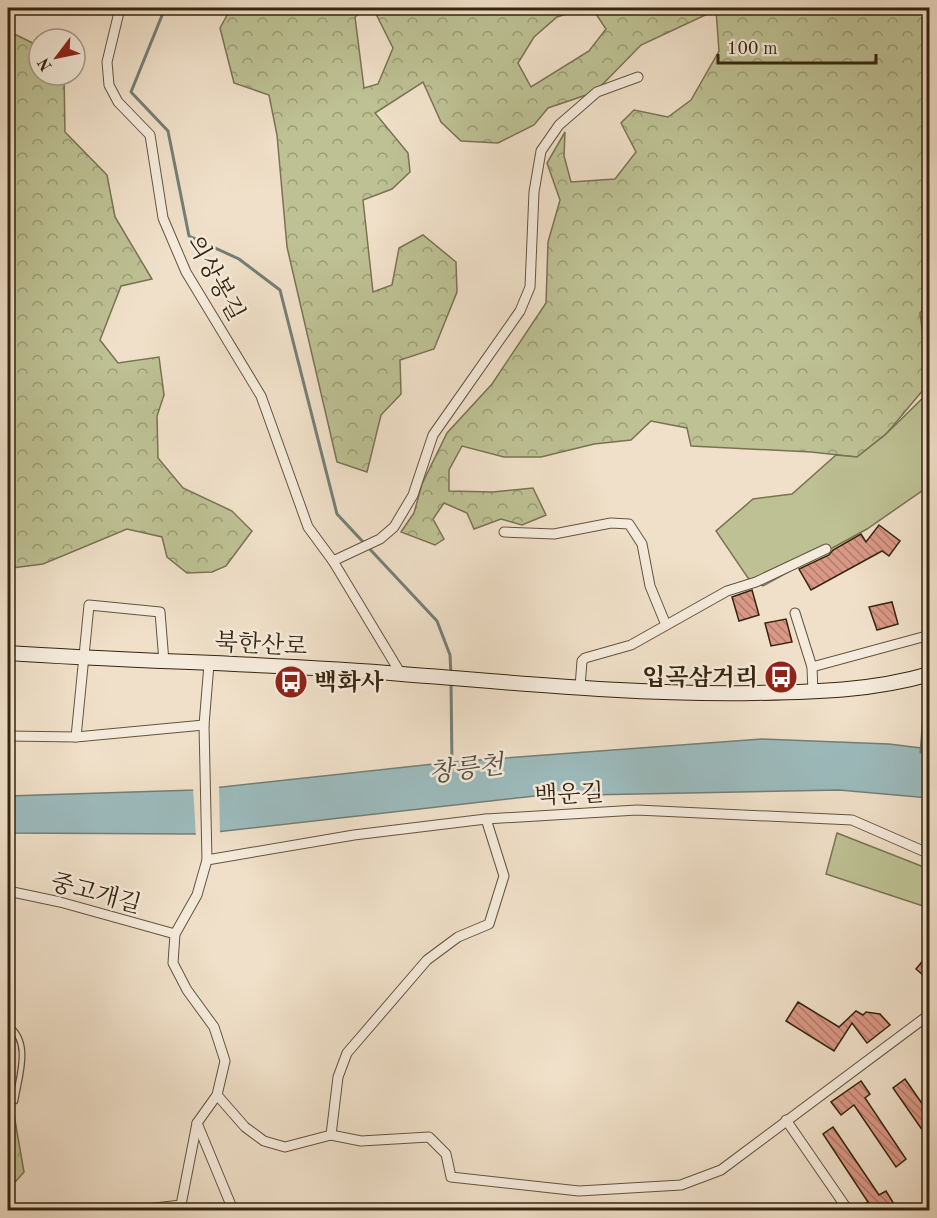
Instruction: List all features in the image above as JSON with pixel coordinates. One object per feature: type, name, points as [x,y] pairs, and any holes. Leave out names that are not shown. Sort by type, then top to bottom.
[{"type":"main road","name":"북한산로","points":[[8,653],[401,674],[580,687]]},
{"type":"main road","points":[[896,684],[930,674]]},
{"type":"main road","points":[[580,687],[700,694],[813,693],[896,684],[930,685]]},
{"type":"street","name":"의상봉길","points":[[120,8],[107,62],[109,85],[118,102],[150,135],[163,218],[186,272],[261,396],[308,527],[333,561],[401,674]]},
{"type":"street","points":[[333,561],[380,539],[394,527],[413,495],[432,435],[520,311],[530,287],[534,192],[541,151],[559,125],[597,92],[638,77]]},
{"type":"street","points":[[504,532],[554,534],[611,523],[629,524],[642,544],[650,586],[666,625]]},
{"type":"street","points":[[580,687],[581,668],[585,658],[631,645],[728,591],[756,582],[826,549]]},
{"type":"street","points":[[76,737],[89,605],[160,612],[164,662]]},
{"type":"street","points":[[795,613],[812,667],[813,693]]},
{"type":"street","points":[[812,667],[930,635]]},
{"type":"street","points":[[137,1210],[180,1208],[197,1123],[217,1095],[225,1061],[214,1027],[187,990],[173,963],[175,934],[197,895],[207,860],[204,725],[208,664]]},
{"type":"street","points":[[8,736],[76,737],[204,725]]},
{"type":"street","name":"백운길","points":[[207,860],[354,835],[486,819],[637,810],[852,820],[930,854]]},
{"type":"street","points":[[331,1135],[338,1077],[347,1053],[427,960],[458,937],[489,924],[504,876],[486,819]]},
{"type":"street","name":"중고개길","points":[[8,891],[60,902],[175,934]]},
{"type":"street","points":[[217,1095],[245,1127],[264,1141],[285,1147],[331,1135],[361,1141],[429,1137],[446,1154],[451,1177],[579,1191],[681,1185],[721,1170],[930,1014]]},
{"type":"street","points":[[786,1120],[848,1210]]},
{"type":"street","points":[[197,1123],[233,1210]]},
{"type":"lane","points":[[8,1024],[21,1038],[22,1047],[15,1101]]},
{"type":"green space","points":[[231,8],[367,8],[355,17],[364,88],[378,84],[393,48],[373,8],[585,8],[557,17],[534,37],[518,63],[531,87],[589,51],[606,29],[592,8],[929,8],[930,302],[920,313],[924,344],[929,349],[929,383],[887,433],[857,457],[811,452],[691,446],[687,428],[651,421],[631,440],[594,444],[541,457],[504,457],[462,446],[449,470],[449,491],[493,492],[533,488],[546,515],[522,525],[501,519],[474,529],[467,513],[444,503],[433,519],[444,539],[435,545],[401,532],[414,513],[422,484],[447,433],[492,384],[546,303],[548,242],[560,200],[547,163],[565,132],[564,156],[571,182],[615,179],[636,152],[621,123],[634,110],[668,117],[691,100],[719,51],[716,10],[641,45],[595,92],[548,108],[534,125],[498,143],[461,141],[441,122],[423,82],[375,113],[408,153],[410,172],[392,189],[363,200],[373,292],[392,285],[399,248],[423,235],[456,262],[457,292],[434,349],[400,360],[401,394],[381,415],[367,472],[337,462],[287,247],[277,135],[269,95],[234,83],[220,28]]},
{"type":"green space","points":[[8,31],[27,40],[27,87],[64,87],[65,132],[107,175],[115,217],[152,279],[121,286],[100,340],[118,363],[159,357],[164,395],[157,416],[158,458],[183,488],[232,511],[252,531],[226,566],[212,572],[187,573],[167,557],[162,537],[127,529],[43,564],[12,568],[8,588]]},
{"type":"green space","points":[[927,394],[929,395],[929,486],[867,529],[763,586],[748,578],[716,531],[753,499],[792,494],[836,455],[857,457],[885,435]]},
{"type":"green space","points":[[837,833],[929,869],[929,908],[826,874]]},
{"type":"green space","points":[[8,1080],[24,1172],[8,1190]]},
{"type":"water","name":"창릉천","points":[[762,739],[889,744],[929,749],[929,798],[839,790],[535,796],[198,834],[8,833],[8,796],[195,790],[452,762]]},
{"type":"pier","points":[[219,785],[220,834],[196,837],[193,787]]},
{"type":"building","points":[[879,525],[900,541],[889,556],[882,551],[811,590],[799,569],[829,555],[833,550],[861,534],[866,542]]},
{"type":"building","points":[[752,590],[759,615],[739,621],[732,597]]},
{"type":"building","points":[[892,602],[898,624],[877,630],[869,607]]},
{"type":"building","points":[[786,619],[792,642],[771,646],[765,623]]},
{"type":"building","points":[[930,952],[930,981],[916,969]]},
{"type":"building","points":[[798,1002],[839,1027],[856,1011],[863,1015],[866,1012],[880,1014],[890,1025],[867,1043],[852,1023],[834,1051],[786,1021]]},
{"type":"building","points":[[905,1079],[930,1115],[930,1141],[893,1088]]},
{"type":"building","points":[[861,1081],[870,1094],[865,1098],[906,1159],[896,1167],[854,1105],[841,1115],[831,1102]]},
{"type":"building","points":[[833,1127],[879,1195],[886,1191],[894,1204],[883,1210],[855,1210],[868,1202],[823,1134]]},
{"type":"waterway","points":[[165,8],[131,92],[168,131],[189,236],[239,259],[280,290],[337,514],[437,621],[450,655],[451,675]]},
{"type":"waterway","name":"창릉천","points":[[451,682],[452,765]]},
{"type":"waterway","points":[[921,752],[925,702],[930,692]]},
{"type":"place","name":"입곡삼거리","points":[[781,677]]},
{"type":"place","name":"백화사","points":[[291,682]]}]
